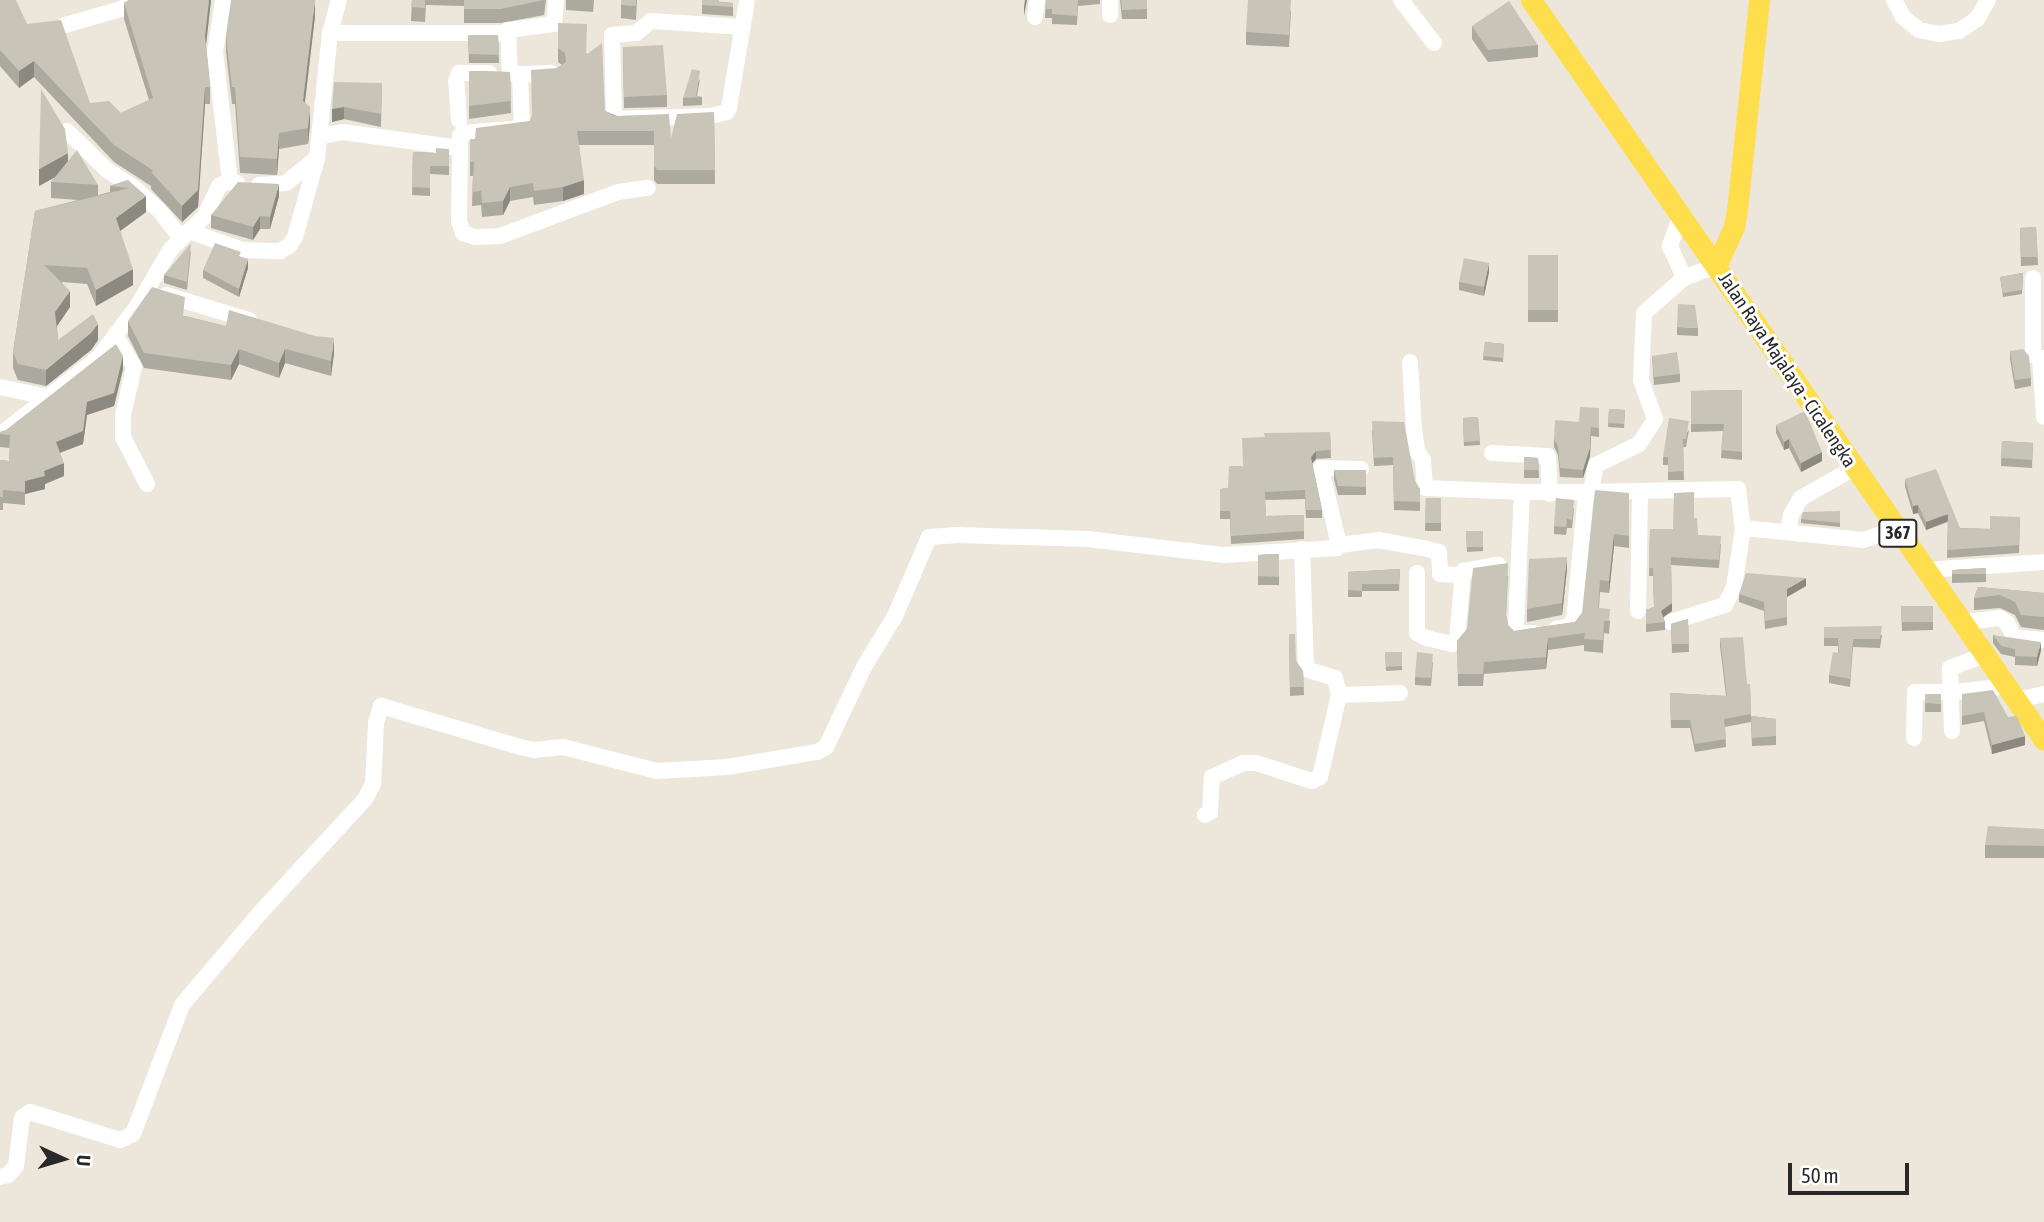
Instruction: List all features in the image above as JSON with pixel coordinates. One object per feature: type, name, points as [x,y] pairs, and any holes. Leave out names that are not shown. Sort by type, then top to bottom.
[{"type":"main road","name":"Jalan Raya Majalaya - Cicalengka","points":[[1531,0],[1680,219],[1896,529],[1987,654],[2044,740]]},
{"type":"main road","points":[[1716,267],[1734,227],[1737,210],[1759,0]]},
{"type":"street","points":[[65,25],[121,9],[137,0]]},
{"type":"street","points":[[230,182],[215,52],[223,0],[267,4]]},
{"type":"street","points":[[556,0],[554,24],[512,27],[508,33],[522,128],[463,133],[460,136],[459,221],[463,233],[475,237],[499,236],[618,192],[648,188]]},
{"type":"street","points":[[743,27],[651,21],[636,33],[612,35],[614,120],[710,116],[727,112],[743,27],[747,0]]},
{"type":"street","points":[[1035,17],[1037,0]]},
{"type":"street","points":[[1401,0],[1434,43]]},
{"type":"street","points":[[1895,0],[1903,17],[1919,30],[1939,34],[1959,31],[1977,19],[1988,0]]},
{"type":"street","points":[[67,131],[107,170],[135,188],[185,234],[242,250],[280,251],[289,246],[295,237],[317,158],[332,5]]},
{"type":"street","points":[[330,33],[508,33]]},
{"type":"street","points":[[458,120],[456,81],[459,73],[556,72]]},
{"type":"street","points":[[321,136],[344,132],[460,148]]},
{"type":"street","points":[[0,435],[99,357],[185,234],[205,217],[219,186],[230,182],[280,186],[317,158]]},
{"type":"street","points":[[1680,219],[1670,246],[1684,278]]},
{"type":"street","points":[[1522,492],[1516,626],[1518,634],[1572,624],[1595,465],[1639,444],[1654,419],[1641,380],[1644,313],[1684,278],[1716,267]]},
{"type":"street","points":[[2033,278],[2033,355],[2042,358],[2044,417]]},
{"type":"street","points":[[147,289],[266,325]]},
{"type":"street","points":[[115,335],[134,367],[123,415],[123,438],[147,484]]},
{"type":"street","points":[[1410,362],[1416,452],[1423,460],[1425,488],[1550,494],[1738,489],[1743,528],[1734,587],[1725,605],[1671,622]]},
{"type":"street","points":[[0,387],[48,397]]},
{"type":"street","points":[[1492,453],[1548,456],[1550,494]]},
{"type":"street","points":[[1339,545],[1321,468],[1361,469]]},
{"type":"street","points":[[1788,532],[1791,515],[1801,499],[1854,468]]},
{"type":"street","points":[[1638,611],[1640,493]]},
{"type":"street","points":[[1743,528],[1870,540],[1896,529]]},
{"type":"street","points":[[0,1177],[8,1175],[16,1166],[22,1118],[30,1112],[124,1140],[133,1134],[182,1005],[259,914],[365,799],[373,784],[376,723],[381,706],[520,747],[534,750],[563,747],[649,769],[745,764],[817,752],[825,747],[865,665],[895,616],[929,537],[958,535],[1087,539],[1224,555],[1337,548],[1339,545],[1378,540],[1439,552],[1440,574],[1461,575]]},
{"type":"street","points":[[1206,815],[1210,812],[1213,775],[1243,763],[1256,763],[1312,780],[1318,779],[1339,695],[1335,678],[1306,670],[1302,549]]},
{"type":"street","points":[[1925,570],[2044,562]]},
{"type":"street","points":[[1417,573],[1416,633],[1449,644],[1457,640],[1461,575],[1466,568],[1518,563]]},
{"type":"street","points":[[1962,622],[2000,618],[2007,623],[2014,637],[2044,640]]},
{"type":"street","points":[[1952,731],[1950,668],[1987,654]]},
{"type":"street","points":[[1914,738],[1915,692],[2044,694]]},
{"type":"street","points":[[1339,695],[1400,693]]},
{"type":"building","points":[[0,0],[16,0],[27,24],[61,20],[90,103],[109,101],[121,113],[153,98],[124,3],[129,0],[209,0],[205,36],[210,87],[205,87],[198,190],[182,206],[151,172],[154,171],[114,145],[34,61],[19,71],[0,50]]},
{"type":"building","points":[[231,0],[315,0],[303,101],[310,107],[308,128],[279,133],[277,159],[240,157],[235,87],[232,87],[226,36]]},
{"type":"building","points":[[412,0],[425,0],[425,8],[411,7]]},
{"type":"building","points":[[464,0],[544,0],[501,9],[464,9]]},
{"type":"building","points":[[621,0],[636,0],[636,6],[621,5]]},
{"type":"building","points":[[702,0],[733,3],[733,7],[702,5]]},
{"type":"building","points":[[1046,0],[1078,0],[1077,16],[1052,14],[1052,9],[1045,9]]},
{"type":"building","points":[[1121,0],[1147,0],[1147,9],[1122,10]]},
{"type":"building","points":[[1248,0],[1291,0],[1289,35],[1246,32]]},
{"type":"building","points":[[1509,1],[1538,45],[1488,50],[1472,26]]},
{"type":"building","points":[[558,23],[587,24],[586,55],[602,43],[605,111],[614,116],[669,114],[671,138],[677,114],[714,112],[715,170],[657,170],[654,166],[654,131],[577,131],[584,180],[563,187],[534,191],[533,183],[510,187],[503,201],[482,203],[481,191],[472,192],[474,162],[470,162],[470,139],[475,139],[476,128],[530,121],[531,70],[557,68],[566,62],[565,53],[558,48]]},
{"type":"building","points":[[468,35],[498,35],[499,55],[469,54]]},
{"type":"building","points":[[663,45],[667,95],[624,97],[623,47]]},
{"type":"building","points":[[692,69],[700,71],[696,96],[702,97],[683,98]]},
{"type":"building","points":[[469,71],[510,72],[511,101],[469,106]]},
{"type":"building","points":[[334,82],[382,83],[381,114],[344,107],[332,109]]},
{"type":"building","points":[[41,89],[65,129],[68,153],[39,169]]},
{"type":"building","points":[[436,148],[449,149],[449,166],[430,166],[430,188],[412,187],[413,152],[436,153]]},
{"type":"building","points":[[77,150],[98,185],[51,182]]},
{"type":"building","points":[[128,180],[146,196],[116,218],[133,269],[96,290],[87,268],[44,265],[70,291],[55,312],[58,340],[93,314],[98,324],[91,333],[46,370],[18,364],[13,352],[35,211],[130,188],[110,186]]},
{"type":"building","points":[[238,182],[279,184],[270,217],[260,216],[253,227],[211,215]]},
{"type":"building","points":[[2036,227],[2038,257],[2021,257],[2020,228]]},
{"type":"building","points":[[191,243],[187,282],[164,275]]},
{"type":"building","points":[[215,243],[241,252],[239,256],[248,259],[239,289],[203,270]]},
{"type":"building","points":[[1528,255],[1558,255],[1558,310],[1528,310]]},
{"type":"building","points":[[1464,258],[1489,263],[1484,287],[1459,282]]},
{"type":"building","points":[[2023,273],[2022,290],[2003,293],[2000,277]]},
{"type":"building","points":[[152,287],[185,297],[183,316],[226,326],[229,310],[315,336],[334,338],[331,361],[285,349],[279,363],[239,349],[231,365],[144,353],[128,321]]},
{"type":"building","points":[[1678,304],[1695,305],[1698,328],[1677,327]]},
{"type":"building","points":[[1485,342],[1504,344],[1503,358],[1483,356]]},
{"type":"building","points":[[116,344],[123,356],[114,393],[87,402],[83,431],[56,442],[64,463],[44,471],[45,476],[25,481],[25,492],[3,490],[3,497],[0,497],[0,460],[9,461],[10,435],[0,432]]},
{"type":"building","points":[[2023,349],[2029,356],[2031,378],[2015,380],[2010,351]]},
{"type":"building","points":[[1677,352],[1680,374],[1654,377],[1652,356]]},
{"type":"building","points":[[1742,390],[1742,452],[1721,450],[1724,424],[1691,424],[1691,391]]},
{"type":"building","points":[[1580,407],[1599,408],[1599,428],[1591,427],[1590,448],[1583,470],[1560,468],[1558,446],[1554,439],[1555,420],[1579,422]]},
{"type":"building","points":[[1609,409],[1625,410],[1624,424],[1608,423]]},
{"type":"building","points":[[1805,411],[1822,452],[1801,463],[1789,439],[1784,442],[1776,425]]},
{"type":"building","points":[[1478,417],[1480,441],[1464,442],[1463,418]]},
{"type":"building","points":[[1669,418],[1689,421],[1686,439],[1683,439],[1684,471],[1668,472],[1668,457],[1663,457]]},
{"type":"building","points":[[1372,421],[1404,422],[1415,481],[1420,489],[1420,502],[1394,501],[1393,457],[1374,458]]},
{"type":"building","points":[[1330,432],[1331,450],[1316,451],[1311,457],[1322,510],[1306,510],[1305,490],[1265,492],[1266,516],[1304,515],[1304,531],[1231,536],[1230,511],[1220,511],[1220,489],[1228,488],[1229,466],[1243,466],[1242,438],[1265,437],[1264,433]]},
{"type":"building","points":[[2002,441],[2033,443],[2032,460],[2001,458]]},
{"type":"building","points":[[1524,457],[1538,458],[1539,470],[1524,470]]},
{"type":"building","points":[[1936,469],[1960,528],[1990,529],[1990,516],[2020,517],[2019,545],[1947,550],[1948,514],[1926,522],[1918,505],[1913,506],[1905,479]]},
{"type":"building","points":[[1334,470],[1366,470],[1366,487],[1338,486]]},
{"type":"building","points":[[1595,490],[1629,493],[1629,536],[1614,534],[1609,581],[1600,580],[1598,608],[1610,609],[1609,621],[1604,621],[1603,640],[1584,639],[1585,633],[1548,638],[1546,657],[1484,662],[1483,674],[1458,674],[1457,641],[1467,629],[1473,568],[1508,563],[1506,614],[1508,625],[1514,631],[1575,622],[1582,613]]},
{"type":"building","points":[[1694,492],[1694,518],[1697,518],[1698,535],[1721,536],[1719,560],[1671,557],[1672,603],[1661,611],[1665,622],[1646,624],[1646,610],[1654,607],[1653,568],[1649,568],[1650,529],[1673,529],[1674,493]]},
{"type":"building","points":[[1426,498],[1441,498],[1441,523],[1425,523]]},
{"type":"building","points":[[1556,498],[1574,500],[1572,520],[1567,519],[1566,527],[1554,526]]},
{"type":"building","points":[[1840,511],[1840,523],[1801,519],[1803,512]]},
{"type":"building","points":[[1466,531],[1483,531],[1483,547],[1467,547]]},
{"type":"building","points":[[1279,554],[1279,577],[1258,576],[1258,555]]},
{"type":"building","points":[[1567,557],[1562,603],[1527,609],[1529,559]]},
{"type":"building","points":[[1986,568],[1986,574],[1952,574],[1952,570]]},
{"type":"building","points":[[1400,569],[1399,584],[1362,584],[1362,591],[1348,590],[1348,572]]},
{"type":"building","points":[[1746,573],[1806,578],[1787,589],[1787,617],[1765,621],[1764,602],[1739,594]]},
{"type":"building","points":[[1978,587],[2044,593],[2044,617],[2021,615],[2015,602],[2000,595],[1974,598]]},
{"type":"building","points":[[1901,606],[1933,606],[1933,622],[1902,622]]},
{"type":"building","points":[[1688,619],[1689,644],[1672,644],[1671,624]]},
{"type":"building","points":[[1882,626],[1880,639],[1853,639],[1850,679],[1829,675],[1833,652],[1839,653],[1838,638],[1824,638],[1824,627]]},
{"type":"building","points":[[1289,634],[1295,634],[1296,661],[1303,671],[1304,687],[1290,687]]},
{"type":"building","points":[[1993,635],[2041,642],[2037,657],[2015,656],[2015,649],[2001,646]]},
{"type":"building","points":[[1743,637],[1747,684],[1750,684],[1751,714],[1724,719],[1726,739],[1695,744],[1690,720],[1671,720],[1670,693],[1727,696],[1720,638]]},
{"type":"building","points":[[1385,652],[1402,652],[1402,666],[1386,667]]},
{"type":"building","points":[[1417,652],[1433,654],[1431,678],[1415,677]]},
{"type":"building","points":[[1993,690],[2008,717],[2017,716],[2025,736],[1992,745],[1984,712],[1962,716],[1962,694]]},
{"type":"building","points":[[1925,694],[1941,694],[1941,704],[1925,703]]},
{"type":"building","points":[[1751,716],[1776,719],[1776,736],[1752,738]]},
{"type":"building","points":[[1988,826],[2044,829],[2044,846],[1985,845]]}]
